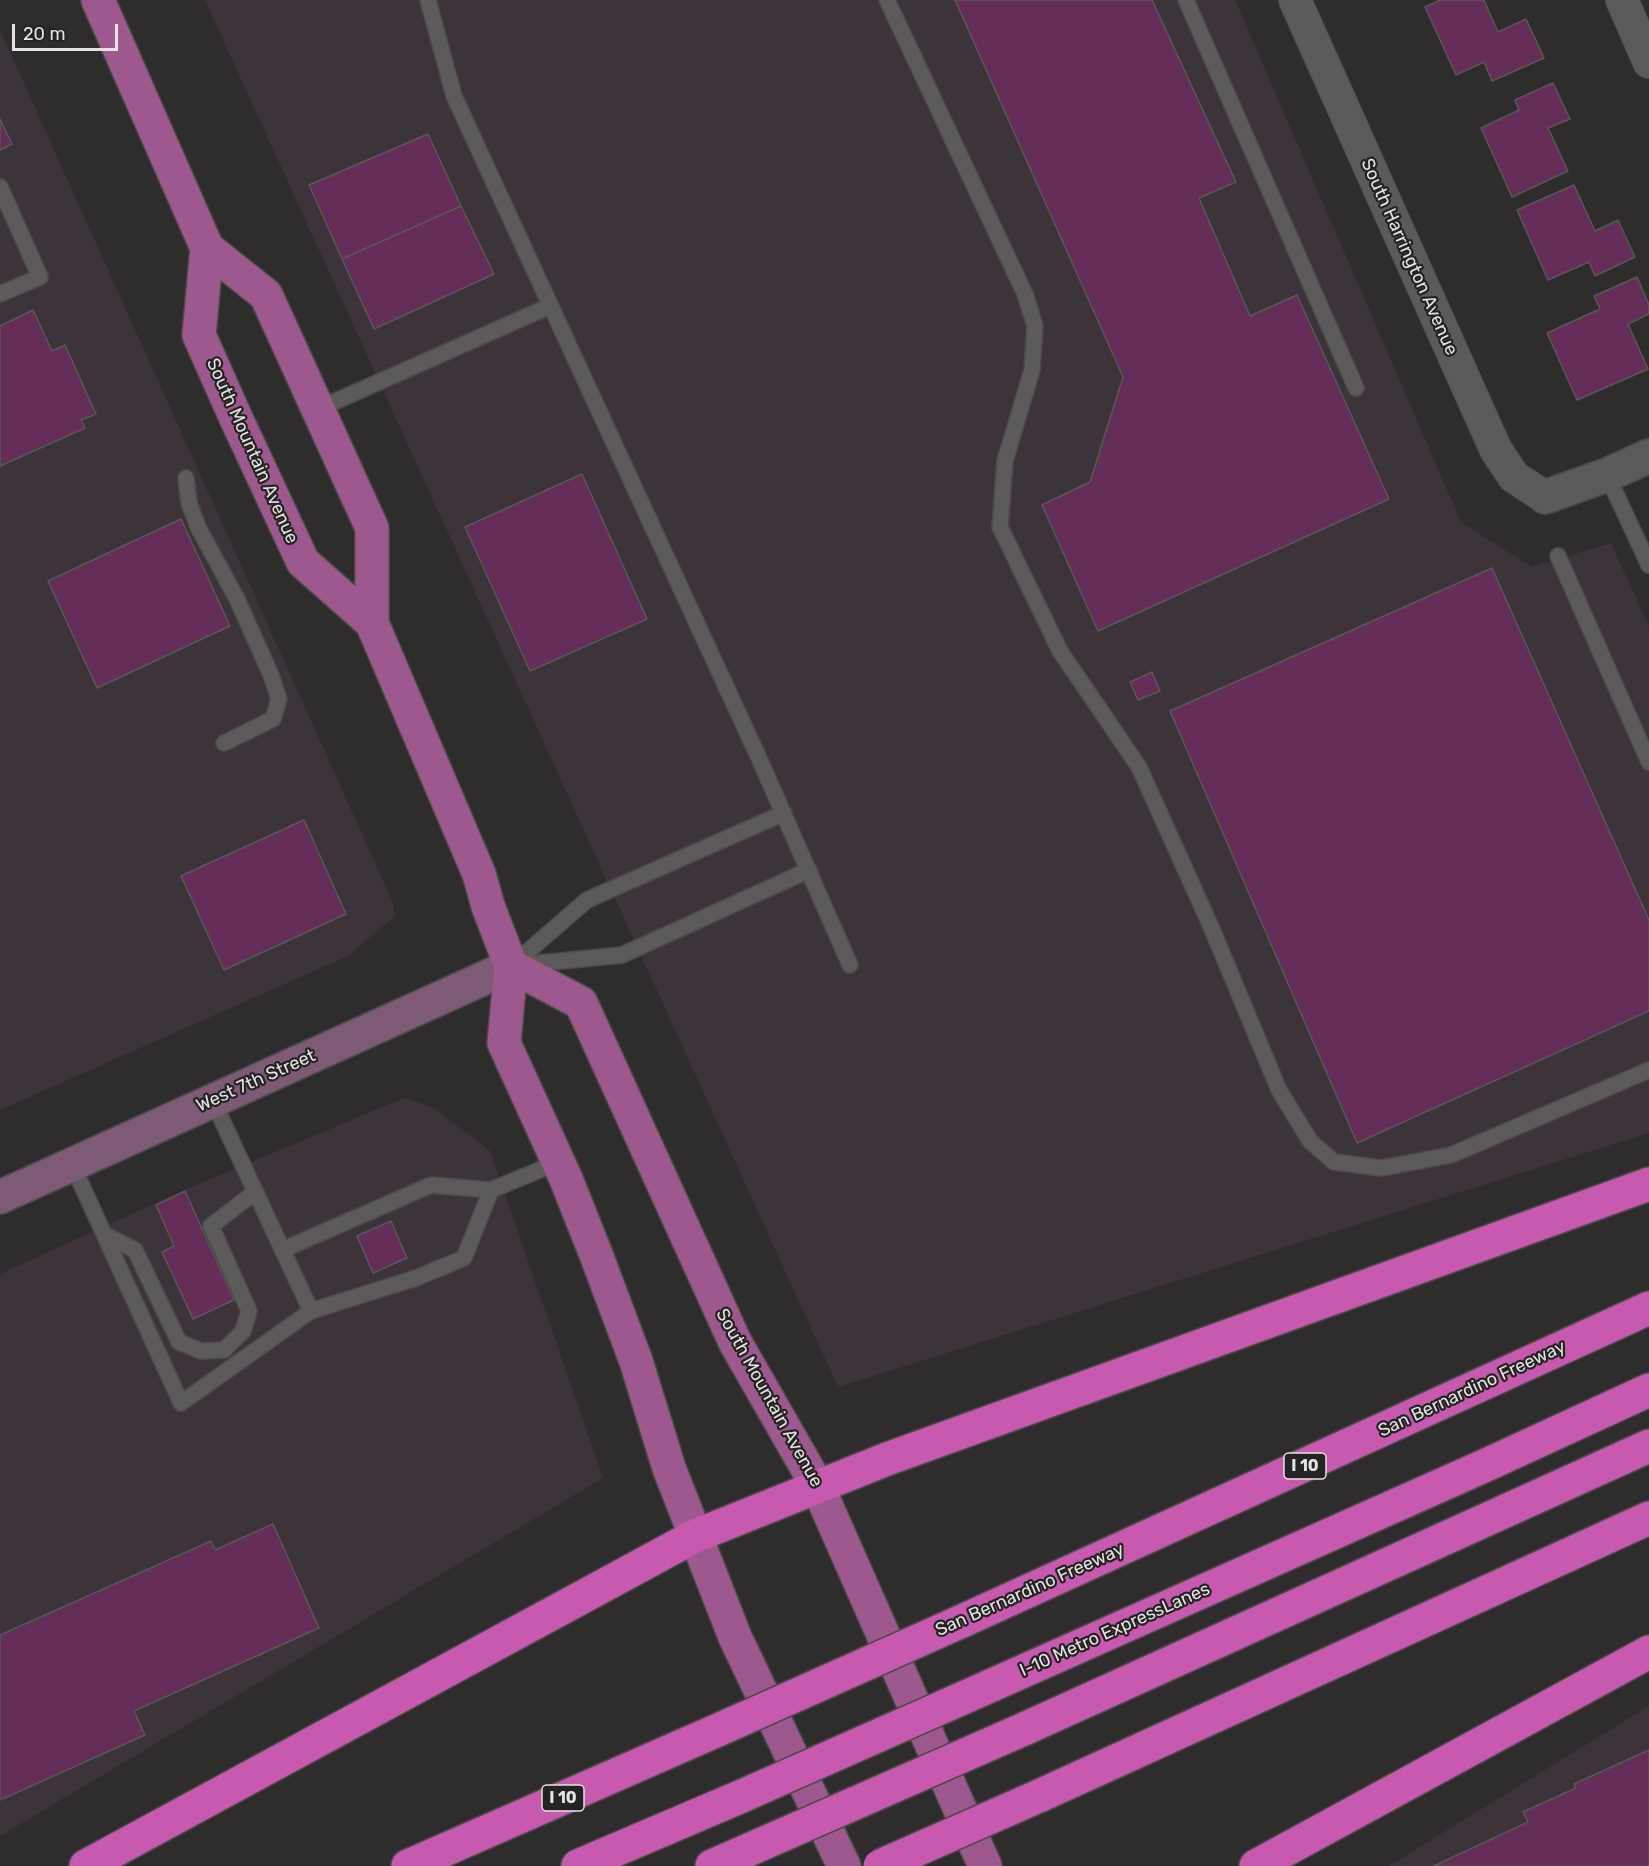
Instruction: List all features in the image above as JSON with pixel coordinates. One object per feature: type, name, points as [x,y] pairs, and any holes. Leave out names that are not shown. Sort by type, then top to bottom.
[{"type":"highway","points":[[86,1866],[694,1536],[899,1455],[1649,1184]]},
{"type":"highway","name":"San Bernardino Freeway","points":[[408,1866],[960,1622],[1649,1308]]},
{"type":"highway","name":"I-10 Metro ExpressLanes","points":[[578,1866],[990,1686],[1649,1390]]},
{"type":"highway","points":[[712,1866],[1024,1729],[1649,1446]]},
{"type":"highway","points":[[1571,1552],[1649,1511]]},
{"type":"highway","points":[[880,1866],[1649,1518]]},
{"type":"highway","points":[[1256,1866],[1649,1652]]},
{"type":"main road","name":"South Mountain Avenue","points":[[98,0],[207,248],[266,296],[372,528],[372,623],[479,874],[488,906],[511,966],[504,1043],[559,1162],[636,1361],[669,1468],[694,1536],[735,1637],[843,1866]]},
{"type":"main road","name":"South Mountain Avenue","points":[[207,248],[200,335],[239,424],[303,562],[372,623]]},
{"type":"main road","name":"South Mountain Avenue","points":[[511,966],[580,1003],[735,1342],[818,1487],[985,1866]]},
{"type":"main road","name":"West 7th Street","points":[[0,1197],[511,966]]},
{"type":"street","name":"South Harrington Avenue","points":[[1295,0],[1496,450],[1514,477],[1545,497]]},
{"type":"street","points":[[1622,0],[1649,62]]},
{"type":"street","points":[[1545,497],[1607,475],[1649,456]]},
{"type":"lane","points":[[428,0],[454,96],[784,813],[850,965]]},
{"type":"lane","points":[[887,0],[1025,294],[1035,326],[1032,370],[1005,461],[1000,527],[1060,651],[1139,767],[1212,929],[1279,1090],[1310,1141],[1334,1162],[1382,1168],[1450,1155],[1649,1070]]},
{"type":"lane","points":[[1186,0],[1356,388]]},
{"type":"lane","points":[[0,187],[40,277],[0,294]]},
{"type":"lane","points":[[318,409],[550,306]]},
{"type":"lane","points":[[1607,475],[1649,565]]},
{"type":"lane","points":[[186,478],[189,503],[198,527],[237,598],[279,699],[273,719],[224,743]]},
{"type":"lane","points":[[1558,556],[1649,762]]},
{"type":"lane","points":[[511,966],[586,900],[784,813]]},
{"type":"lane","points":[[511,966],[622,955],[809,870]]},
{"type":"lane","points":[[213,1101],[311,1311]]},
{"type":"lane","points":[[282,1250],[431,1185],[491,1190],[559,1162]]},
{"type":"lane","points":[[72,1164],[181,1403],[311,1311],[416,1278],[464,1258],[491,1190]]},
{"type":"lane","points":[[105,1235],[135,1250],[179,1342],[201,1351],[224,1350],[243,1331],[249,1311],[211,1226],[255,1192]]},
{"type":"shaded area","points":[[205,0],[1235,0],[1461,522],[1532,567],[1611,543],[1649,627],[1649,1133],[838,1387]]},
{"type":"shaded area","points":[[0,30],[394,905],[394,917],[348,956],[0,1110]]},
{"type":"shaded area","points":[[404,1098],[434,1108],[490,1151],[603,1478],[0,1836],[0,1274],[182,1191]]},
{"type":"shaded area","points":[[1649,1706],[1649,1866],[1389,1866]]},
{"type":"building","points":[[955,0],[1152,0],[1236,182],[1199,198],[1250,316],[1297,295],[1389,499],[1098,631],[1042,505],[1090,482],[1123,377]]},
{"type":"building","points":[[1440,0],[1484,0],[1498,32],[1526,19],[1544,58],[1492,81],[1484,62],[1456,75],[1425,7]]},
{"type":"building","points":[[1553,83],[1570,119],[1548,128],[1568,171],[1512,197],[1481,128],[1519,110],[1515,100]]},
{"type":"building","points":[[0,119],[12,144],[0,150]]},
{"type":"building","points":[[428,134],[461,206],[342,259],[309,185]]},
{"type":"building","points":[[1574,185],[1595,231],[1618,220],[1635,257],[1595,276],[1589,262],[1548,280],[1517,210]]},
{"type":"building","points":[[461,206],[494,274],[374,329],[342,259]]},
{"type":"building","points":[[1637,277],[1649,305],[1649,314],[1628,324],[1648,369],[1577,400],[1547,333],[1600,309],[1594,296]]},
{"type":"building","points":[[33,310],[52,351],[65,345],[96,414],[81,420],[85,428],[0,466],[0,326]]},
{"type":"building","points":[[582,474],[647,619],[530,671],[465,527]]},
{"type":"building","points":[[181,519],[230,626],[97,688],[48,581]]},
{"type":"building","points":[[1492,568],[1649,920],[1649,1011],[1357,1143],[1170,711]]},
{"type":"building","points":[[1152,672],[1160,691],[1138,700],[1130,682]]},
{"type":"building","points":[[304,820],[346,914],[224,970],[181,876]]},
{"type":"building","points":[[185,1191],[234,1300],[193,1319],[162,1252],[174,1246],[156,1205]]},
{"type":"building","points":[[391,1221],[407,1258],[373,1273],[357,1236]]},
{"type":"building","points":[[273,1524],[319,1628],[134,1711],[145,1735],[0,1800],[0,1635],[211,1541],[215,1550]]},
{"type":"building","points":[[1649,1750],[1649,1866],[1434,1866],[1528,1822],[1523,1812],[1576,1788],[1574,1784]]}]
